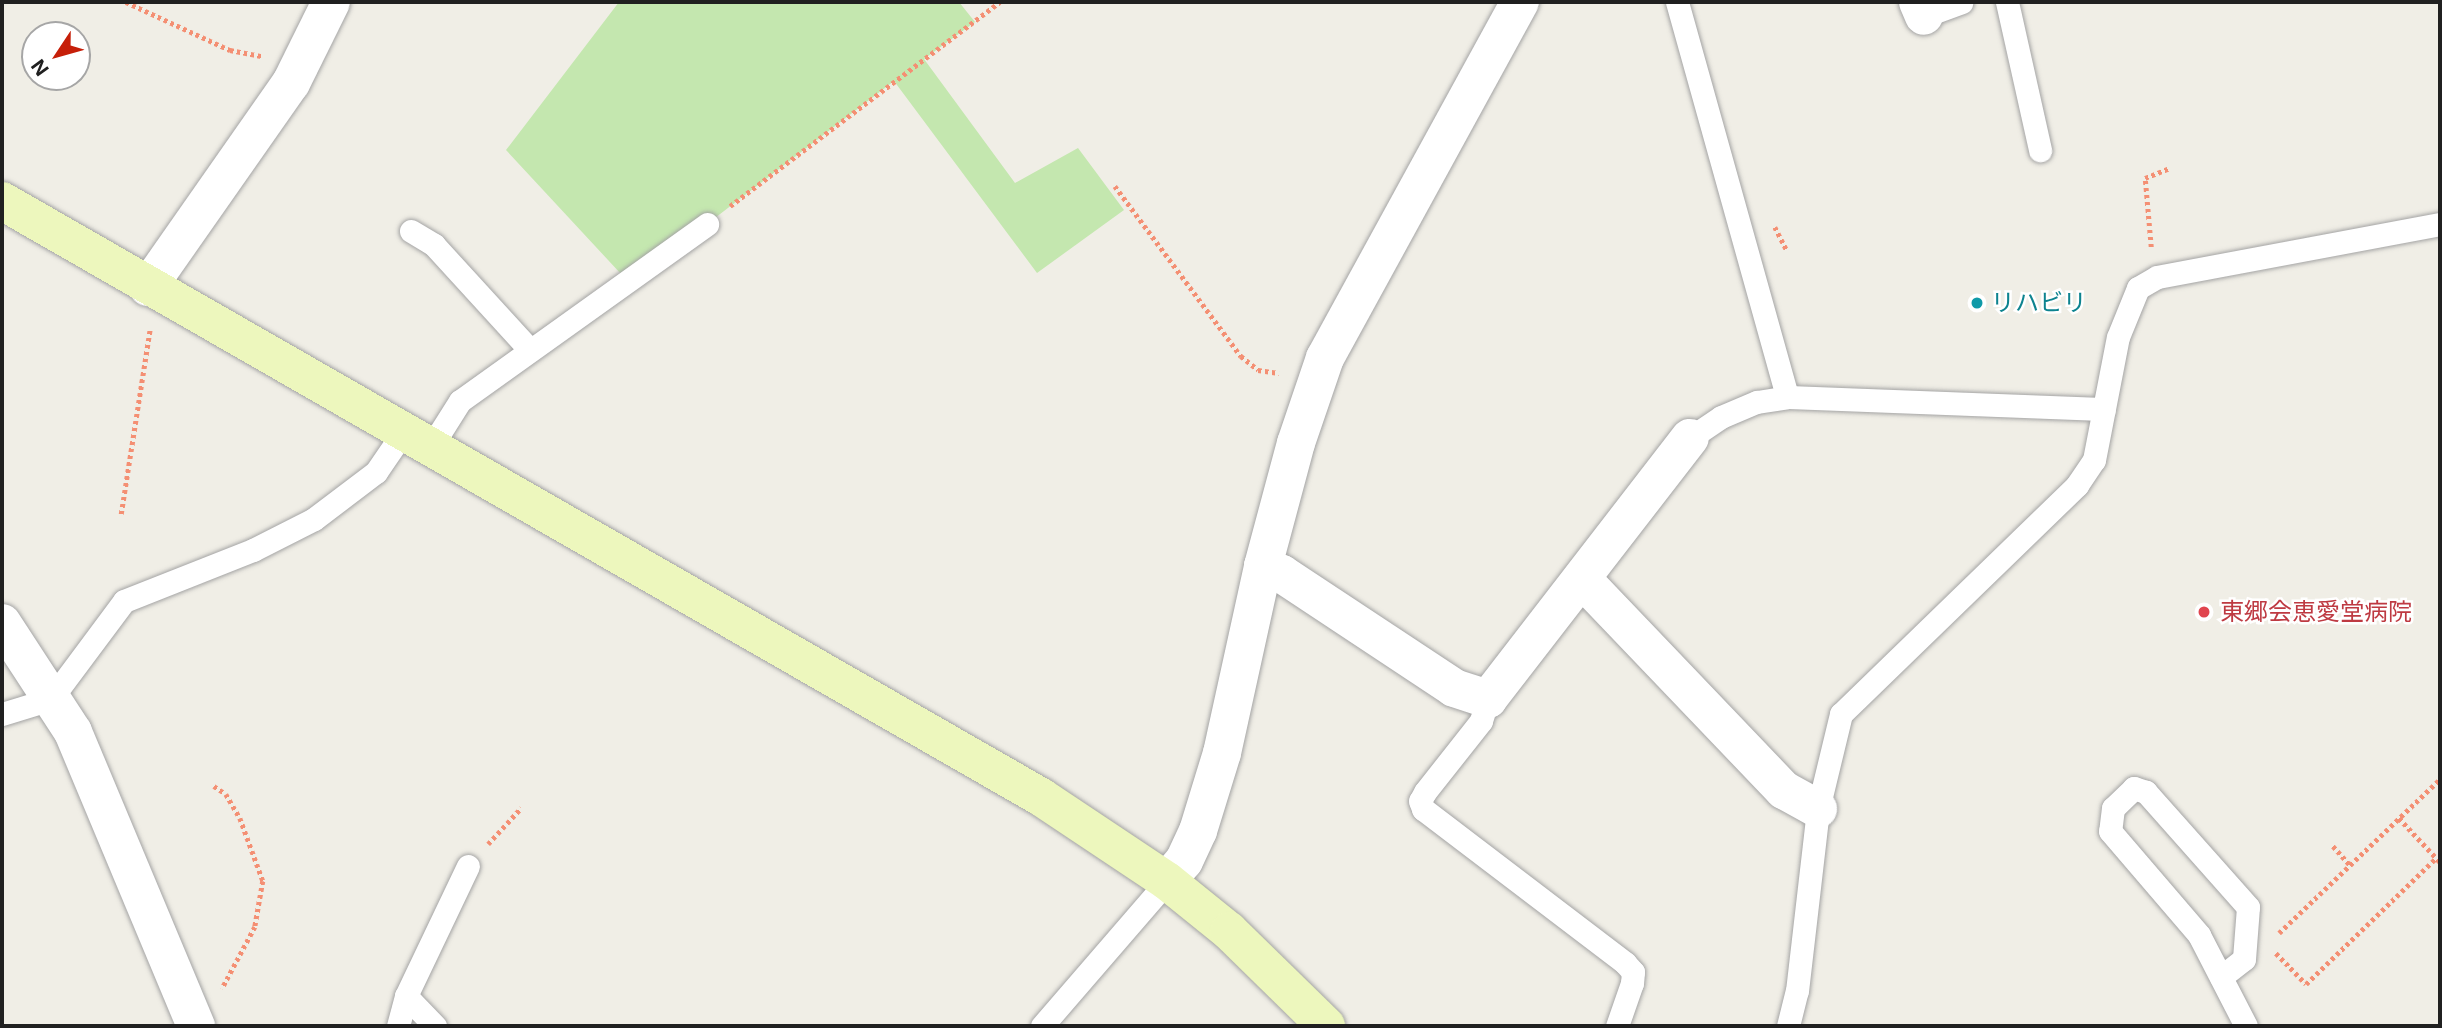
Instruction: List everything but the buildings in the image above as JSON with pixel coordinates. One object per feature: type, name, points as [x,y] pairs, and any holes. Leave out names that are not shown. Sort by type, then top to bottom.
[{"type":"street","points":[[152,303],[299,69],[331,2]]},
{"type":"street","points":[[1167,881],[1184,861],[1198,831],[1222,753],[1263,566],[1318,376],[1520,2]]},
{"type":"street","points":[[2,201],[152,303],[416,442],[962,751],[1167,881],[1229,932],[1326,1026]]},
{"type":"street","points":[[1263,566],[1282,574],[1454,688],[1488,699],[1583,580],[1690,438]]},
{"type":"street","points":[[1583,580],[1784,790],[1818,809]]},
{"type":"street","points":[[2,623],[73,732],[191,1017]]},
{"type":"lane","points":[[1677,2],[1787,397]]},
{"type":"lane","points":[[1921,9],[1962,2]]},
{"type":"lane","points":[[2007,2],[2040,150]]},
{"type":"lane","points":[[2,714],[51,699],[124,601],[253,550],[314,519],[416,442],[453,408],[530,349],[706,224]]},
{"type":"lane","points":[[1788,1026],[1797,991],[1818,809],[1845,707],[2077,485],[2094,460],[2118,337],[2138,288],[2156,279],[2440,224]]},
{"type":"lane","points":[[411,231],[434,245],[530,349]]},
{"type":"lane","points":[[1690,438],[1721,417],[1757,402],[1787,397],[2104,409]]},
{"type":"lane","points":[[1488,699],[1481,721],[1425,792],[1420,801],[1423,809],[1625,962],[1633,972],[1632,983],[1617,1026]]},
{"type":"lane","points":[[2221,977],[2244,959],[2248,906],[2146,792],[2134,789],[2113,807],[2110,831],[2199,935],[2246,1026]]},
{"type":"lane","points":[[398,1026],[406,996],[468,866]]},
{"type":"lane","points":[[1042,1026],[1167,881]]},
{"type":"lane","points":[[406,996],[435,1026]]},
{"type":"path","points":[[126,2],[230,50],[299,69]]},
{"type":"path","points":[[706,224],[1000,2]]},
{"type":"path","points":[[2156,279],[2145,178],[2170,168]]},
{"type":"path","points":[[1115,186],[1248,364],[1271,372],[1318,376]]},
{"type":"path","points":[[121,513],[152,303]]},
{"type":"path","points":[[2399,818],[2438,860],[2306,984],[2274,951],[2275,937],[2399,818],[2440,779]]},
{"type":"path","points":[[191,1017],[232,975],[261,904],[263,881],[254,854],[226,794],[214,786]]},
{"type":"path","points":[[468,866],[520,808]]},
{"type":"path","points":[[2333,846],[2350,865]]},
{"type":"green space","points":[[619,2],[959,2],[975,22],[924,59],[1015,183],[1078,148],[1124,210],[1037,273],[894,81],[707,224],[621,274],[506,150]]},
{"type":"place","name":"リハビリ","points":[[1977,303]]},
{"type":"place","name":"東郷会恵愛堂病院","points":[[2204,612]]}]
